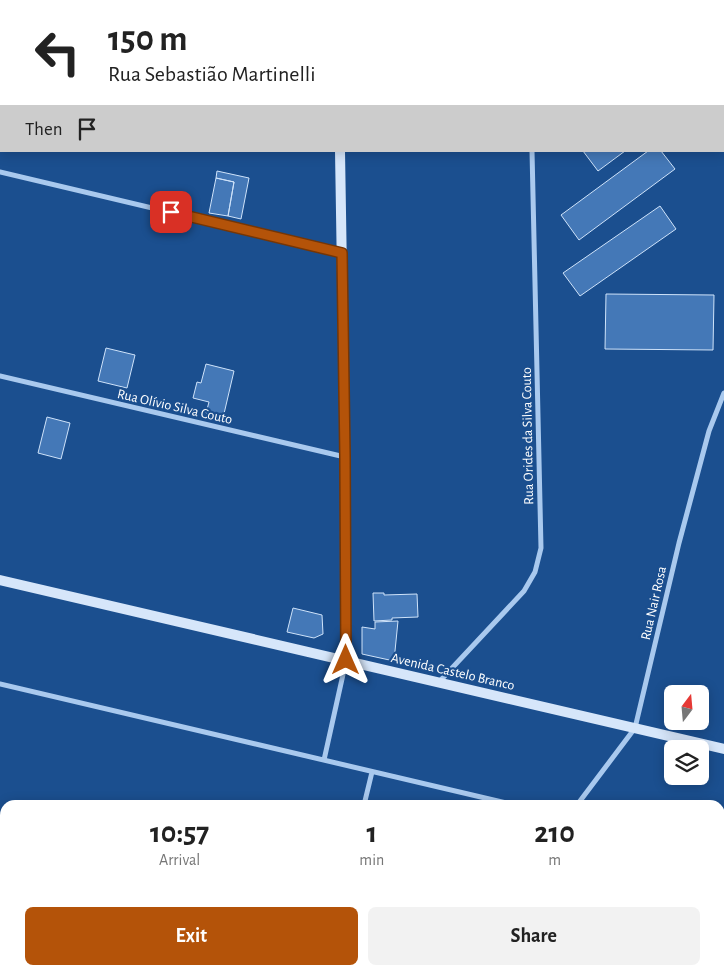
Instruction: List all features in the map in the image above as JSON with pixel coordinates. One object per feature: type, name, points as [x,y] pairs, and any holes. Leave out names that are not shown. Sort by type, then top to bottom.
[{"type":"street","points":[[324,760],[346,660],[340,152]]},
{"type":"street","name":"Rua Orides da Silva Couto","points":[[439,682],[524,591],[535,572],[541,548],[532,152]]},
{"type":"street","points":[[0,172],[342,253]]},
{"type":"street","name":"Rua Olívio Silva Couto","points":[[0,376],[345,457]]},
{"type":"street","name":"Rua Nair Rosa","points":[[581,800],[635,728],[678,543],[709,431],[724,393]]},
{"type":"street","name":"Avenida Castelo Branco","points":[[0,580],[724,749]]},
{"type":"street","points":[[0,684],[493,800]]},
{"type":"street","points":[[365,800],[372,772]]},
{"type":"building","points":[[584,152],[624,152],[598,171]]},
{"type":"building","points":[[647,152],[662,152],[675,169],[579,240],[561,215]]},
{"type":"building","points":[[217,171],[249,178],[241,219],[228,216],[234,182],[216,178]]},
{"type":"building","points":[[216,178],[234,182],[228,216],[209,213]]},
{"type":"building","points":[[660,206],[676,229],[580,296],[563,273]]},
{"type":"building","points":[[606,294],[714,295],[713,350],[605,349]]},
{"type":"building","points":[[106,348],[135,355],[127,388],[98,381]]},
{"type":"building","points":[[206,364],[234,371],[223,418],[206,413],[209,402],[193,398],[197,382],[201,383]]},
{"type":"building","points":[[47,417],[70,423],[61,459],[38,453]]},
{"type":"building","points":[[373,593],[384,593],[384,595],[417,594],[418,617],[374,621]]},
{"type":"building","points":[[293,608],[322,615],[323,634],[314,638],[287,632]]},
{"type":"building","points":[[398,621],[394,661],[362,654],[362,627],[375,629],[375,622]]},
{"type":"route","points":[[171,212],[342,253],[346,660]]}]
